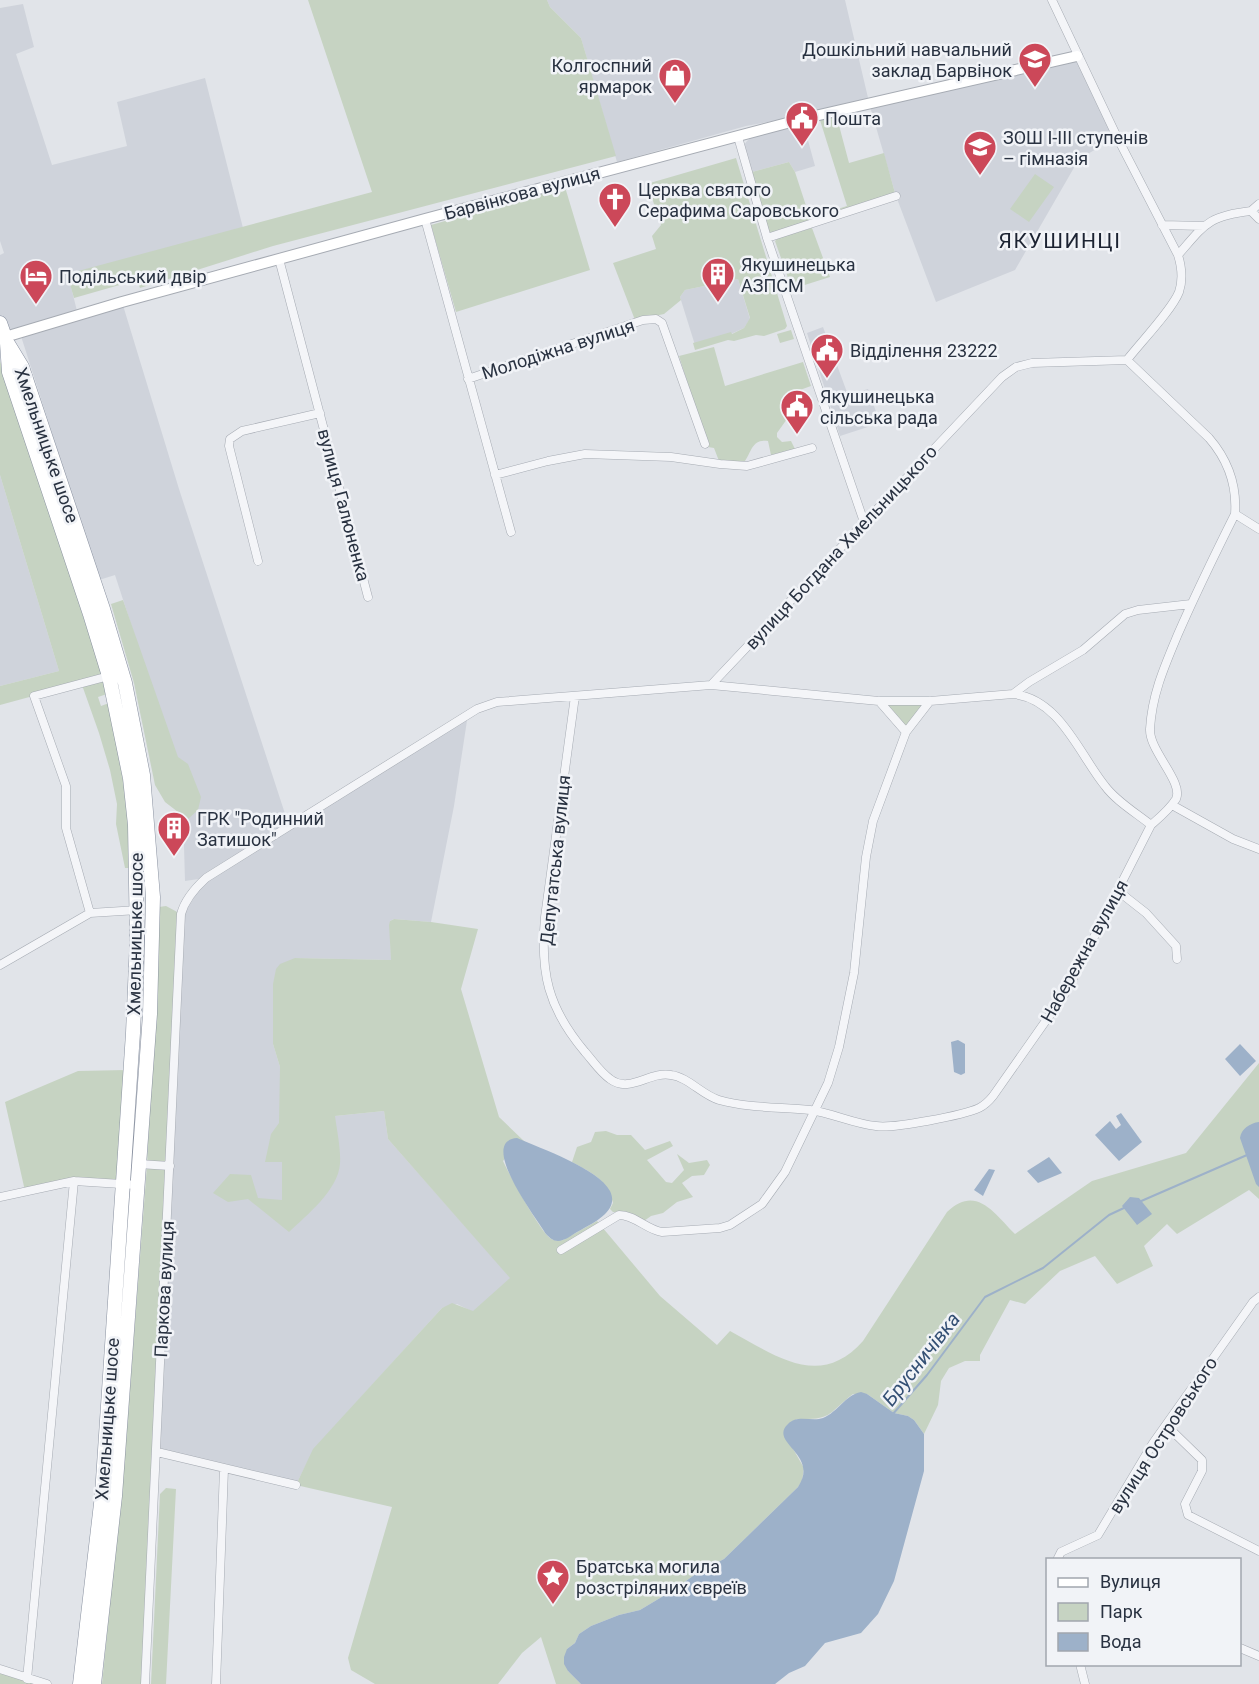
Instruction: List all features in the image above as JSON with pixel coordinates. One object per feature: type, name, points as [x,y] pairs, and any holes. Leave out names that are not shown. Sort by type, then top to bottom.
[{"type":"highway","points":[[0,323],[4,339]]},
{"type":"highway","name":"Хмельницьке шосе","points":[[4,339],[9,372],[109,676],[120,724],[135,825],[138,910],[130,1185],[115,1496],[94,1684]]},
{"type":"highway","name":"Хмельницьке шосе","points":[[4,339],[22,367],[103,609],[125,683],[143,775],[149,827],[153,910],[150,1014],[139,1164],[130,1185],[102,1495],[80,1684]]},
{"type":"highway","points":[[138,910],[153,910]]},
{"type":"street","points":[[575,696],[711,685],[879,701],[930,701],[1013,694],[1031,697],[1061,723],[1106,789],[1150,825],[1172,805],[1177,797],[1177,787],[1154,748],[1149,731],[1156,687],[1191,604],[1235,514],[1236,499],[1233,482],[1219,451],[1209,438],[1127,360],[1178,294],[1182,276],[1178,255],[1077,56],[1052,0]]},
{"type":"street","name":"Барвінкова вулиця","points":[[4,339],[122,302],[425,219],[869,102],[1077,56]]},
{"type":"street","points":[[738,137],[767,238],[864,522]]},
{"type":"street","points":[[767,238],[896,196]]},
{"type":"street","points":[[1178,255],[1204,226],[1224,215],[1251,211],[1259,204]]},
{"type":"street","points":[[1251,211],[1259,219]]},
{"type":"street","points":[[425,219],[511,532]]},
{"type":"street","points":[[1162,225],[1204,226]]},
{"type":"street","name":"вулиця Галюненка","points":[[279,259],[368,597]]},
{"type":"street","name":"Молодіжна вулиця","points":[[468,379],[643,321],[656,319],[662,323],[705,444]]},
{"type":"street","name":"вулиця Богдана Хмельницького","points":[[711,685],[1002,377],[1016,368],[1032,363],[1127,360]]},
{"type":"street","name":"вулиця Галюненка","points":[[258,561],[230,439],[242,431],[320,413]]},
{"type":"street","points":[[495,475],[548,460],[585,454],[671,457],[747,466],[812,448]]},
{"type":"street","points":[[1235,514],[1259,529]]},
{"type":"street","points":[[1013,694],[1083,650],[1125,614],[1138,610],[1191,604]]},
{"type":"street","points":[[90,913],[66,828],[66,786],[34,696],[109,676]]},
{"type":"street","name":"Паркова вулиця","points":[[145,1684],[181,914],[189,897],[206,878],[477,709],[497,702],[575,696]]},
{"type":"street","name":"Депутатська вулиця","points":[[575,696],[543,938],[545,965],[551,995],[563,1023],[606,1076],[620,1084],[630,1084],[670,1074],[716,1099],[814,1110],[861,1124],[881,1127],[957,1114]]},
{"type":"street","points":[[879,701],[906,732]]},
{"type":"street","points":[[561,1250],[619,1215],[631,1217],[654,1231],[720,1228],[739,1220],[762,1204],[776,1187],[828,1083],[850,1001],[866,857],[873,821],[906,732],[930,701]]},
{"type":"street","points":[[1172,805],[1233,839],[1259,849]]},
{"type":"street","name":"Набережна вулиця","points":[[957,1114],[983,1106],[1000,1088],[1066,992],[1150,825]]},
{"type":"street","points":[[1118,891],[1146,913],[1176,946],[1177,959]]},
{"type":"street","points":[[0,965],[90,913],[138,910]]},
{"type":"street","points":[[139,1164],[170,1166]]},
{"type":"street","points":[[27,1679],[74,1181]]},
{"type":"street","points":[[0,1197],[74,1181],[130,1185]]},
{"type":"street","name":"вулиця Островського","points":[[1058,1558],[1061,1552],[1098,1535],[1166,1425],[1253,1302],[1259,1297]]},
{"type":"street","points":[[1166,1425],[1202,1460],[1202,1471],[1185,1504],[1188,1515],[1259,1551]]},
{"type":"street","points":[[157,1452],[296,1485]]},
{"type":"street","points":[[216,1684],[224,1469]]},
{"type":"street","points":[[1241,1649],[1259,1656]]},
{"type":"street","points":[[1080,1666],[1085,1684]]},
{"type":"street","points":[[0,1669],[47,1684]]},
{"type":"shaded area","points":[[547,0],[845,0],[869,102],[1077,56],[1117,137],[1079,159],[1015,270],[936,302],[896,196],[869,103],[746,126],[617,162],[581,38],[550,7]]},
{"type":"shaded area","points":[[23,4],[34,47],[16,54],[52,165],[127,146],[117,102],[205,78],[243,228],[68,275],[78,315],[122,302],[179,489],[289,826],[468,714],[454,806],[431,922],[394,919],[390,921],[391,960],[295,958],[273,1044],[280,1067],[280,1111],[335,1116],[384,1111],[388,1139],[511,1278],[473,1312],[457,1304],[442,1308],[314,1449],[296,1485],[157,1452],[181,914],[205,878],[185,881],[180,812],[191,808],[115,575],[99,580],[20,333],[0,338],[0,255],[4,253],[0,241],[0,8]]},
{"type":"shaded area","points":[[800,123],[806,133],[815,166],[795,172],[789,162],[752,172],[744,145],[747,141],[753,136]]},
{"type":"shaded area","points":[[738,279],[750,319],[744,328],[695,345],[680,297],[685,290]]},
{"type":"shaded area","points":[[823,327],[848,395],[868,389],[880,423],[840,436],[807,333]]},
{"type":"shaded area","points":[[0,475],[59,671],[0,686]]},
{"type":"green space","points":[[308,0],[547,0],[550,7],[581,38],[616,156],[273,246],[140,288],[137,280],[74,298],[67,274],[372,192]]},
{"type":"green space","points":[[836,114],[849,163],[884,153],[895,193],[772,234],[769,231],[752,172],[789,162],[795,172],[810,218],[847,206],[819,117]]},
{"type":"green space","points":[[736,158],[787,326],[785,329],[764,336],[756,335],[734,341],[728,340],[695,350],[693,343],[731,332],[732,334],[744,328],[750,318],[738,279],[685,290],[680,297],[681,300],[664,314],[635,320],[613,263],[656,249],[652,236],[661,225],[648,186],[650,183]]},
{"type":"green space","points":[[1035,174],[1054,187],[1029,222],[1010,209]]},
{"type":"green space","points":[[565,187],[590,270],[456,312],[431,225]]},
{"type":"green space","points":[[812,228],[830,277],[792,289],[775,241],[778,238]]},
{"type":"green space","points":[[791,330],[794,339],[780,343],[777,334]]},
{"type":"green space","points":[[714,347],[725,386],[803,362],[811,386],[783,396],[787,419],[777,433],[777,437],[782,442],[791,441],[795,449],[771,455],[768,441],[763,441],[753,446],[745,461],[719,461],[714,448],[708,447],[679,356]]},
{"type":"green space","points":[[0,361],[103,677],[0,705],[0,686],[59,671],[0,475]]},
{"type":"green space","points":[[123,600],[178,757],[188,764],[201,797],[198,810],[188,819],[191,830],[187,841],[182,842],[178,812],[165,802],[155,785],[134,683],[111,604]]},
{"type":"green space","points":[[103,679],[107,694],[98,697],[101,706],[109,703],[128,807],[130,868],[125,868],[116,824],[117,804],[110,770],[82,685]]},
{"type":"green space","points":[[879,701],[930,701],[906,732]]},
{"type":"green space","points":[[166,906],[181,914],[145,1684],[102,1684],[125,1454],[147,1165],[159,907]]},
{"type":"green space","points":[[394,919],[478,929],[461,989],[499,1117],[525,1142],[518,1141],[503,1161],[545,1233],[553,1240],[563,1240],[597,1221],[660,1296],[717,1345],[730,1331],[764,1350],[797,1363],[814,1366],[847,1356],[863,1341],[947,1212],[957,1204],[976,1201],[984,1205],[992,1210],[1015,1234],[1092,1181],[1186,1153],[1259,1063],[1259,1199],[1249,1190],[1177,1234],[1167,1224],[1144,1246],[1153,1266],[1117,1284],[1095,1256],[1060,1271],[1025,1304],[1010,1300],[980,1355],[980,1361],[965,1361],[949,1368],[941,1381],[938,1405],[924,1434],[914,1420],[894,1413],[867,1394],[853,1394],[823,1417],[796,1419],[792,1447],[804,1468],[802,1481],[798,1487],[724,1559],[697,1573],[640,1610],[591,1626],[579,1634],[575,1643],[567,1649],[568,1671],[581,1684],[556,1684],[541,1637],[522,1653],[498,1684],[375,1684],[351,1670],[348,1658],[392,1507],[296,1485],[313,1449],[442,1308],[452,1303],[473,1311],[510,1278],[388,1139],[384,1111],[335,1116],[340,1152],[338,1174],[328,1192],[313,1210],[289,1232],[248,1199],[228,1202],[213,1193],[230,1174],[251,1175],[258,1198],[282,1200],[282,1162],[265,1162],[271,1134],[279,1123],[280,1067],[273,1044],[273,984],[276,969],[280,964],[295,958],[391,960],[389,925]]},
{"type":"green space","points":[[126,1070],[119,1184],[74,1181],[25,1191],[5,1102],[78,1071]]},
{"type":"green space","points":[[606,1131],[617,1135],[631,1135],[645,1150],[670,1141],[673,1146],[647,1160],[666,1182],[672,1183],[684,1170],[677,1154],[689,1163],[707,1160],[710,1165],[704,1175],[692,1176],[682,1183],[693,1197],[677,1202],[663,1213],[651,1216],[644,1221],[629,1213],[613,1212],[610,1209],[613,1203],[611,1195],[603,1183],[572,1162],[577,1147],[591,1142],[595,1132]]},
{"type":"green space","points":[[166,1488],[176,1489],[166,1684],[151,1684],[160,1494]]},
{"type":"green space","points":[[0,1669],[47,1684],[0,1684]]},
{"type":"water","points":[[958,1040],[965,1044],[965,1073],[961,1075],[954,1072],[951,1042]]},
{"type":"water","points":[[1240,1044],[1256,1061],[1240,1076],[1225,1059]]},
{"type":"water","points":[[1121,1113],[1142,1142],[1119,1161],[1095,1135],[1110,1121],[1116,1129],[1121,1125],[1116,1116]]},
{"type":"water","points":[[1259,1122],[1259,1187],[1240,1138],[1246,1127]]},
{"type":"water","points":[[517,1138],[582,1167],[604,1183],[612,1198],[611,1205],[604,1216],[566,1239],[558,1241],[550,1238],[522,1198],[506,1166],[503,1152],[506,1142]]},
{"type":"water","points":[[1049,1157],[1062,1173],[1038,1183],[1027,1171]]},
{"type":"water","points":[[989,1169],[995,1170],[983,1196],[974,1190]]},
{"type":"water","points":[[1130,1197],[1139,1198],[1152,1214],[1137,1225],[1122,1206]]},
{"type":"water","points":[[861,1392],[894,1413],[914,1420],[924,1434],[924,1471],[894,1581],[878,1614],[861,1633],[825,1643],[805,1666],[789,1673],[775,1684],[581,1684],[568,1671],[564,1664],[564,1657],[567,1649],[575,1643],[579,1634],[591,1626],[640,1610],[697,1573],[724,1559],[798,1487],[803,1476],[803,1466],[784,1437],[788,1424],[796,1419],[823,1418],[850,1396]]},
{"type":"waterway","name":"Брусничівка","points":[[1139,1202],[1247,1155]]},
{"type":"waterway","name":"Брусничівка","points":[[892,1415],[927,1375],[985,1297],[1043,1268],[1109,1215],[1126,1207]]},
{"type":"place","name":"Дошкільний навчальний заклад Барвінок","points":[[1035,88]]},
{"type":"place","name":"Колгоспний ярмарок","points":[[675,104]]},
{"type":"place","name":"Пошта","points":[[802,147]]},
{"type":"place","name":"ЗОШ І-ІІІ ступенів – гімназія","points":[[980,176]]},
{"type":"place","name":"Церква святого Серафима Саровського","points":[[615,228]]},
{"type":"place","name":"Якушинецька АЗПСМ","points":[[718,303]]},
{"type":"place","name":"Подільський двір","points":[[36,305]]},
{"type":"place","name":"Відділення 23222","points":[[827,379]]},
{"type":"place","name":"Якушинецька сільська рада","points":[[797,435]]},
{"type":"place","name":"ГРК \"Родинний Затишок\"","points":[[174,857]]},
{"type":"place","name":"Братська могила розстріляних євреїв","points":[[553,1605]]},
{"type":"district","name":"ЯКУШИНЦІ","points":[[1060,241]]}]
